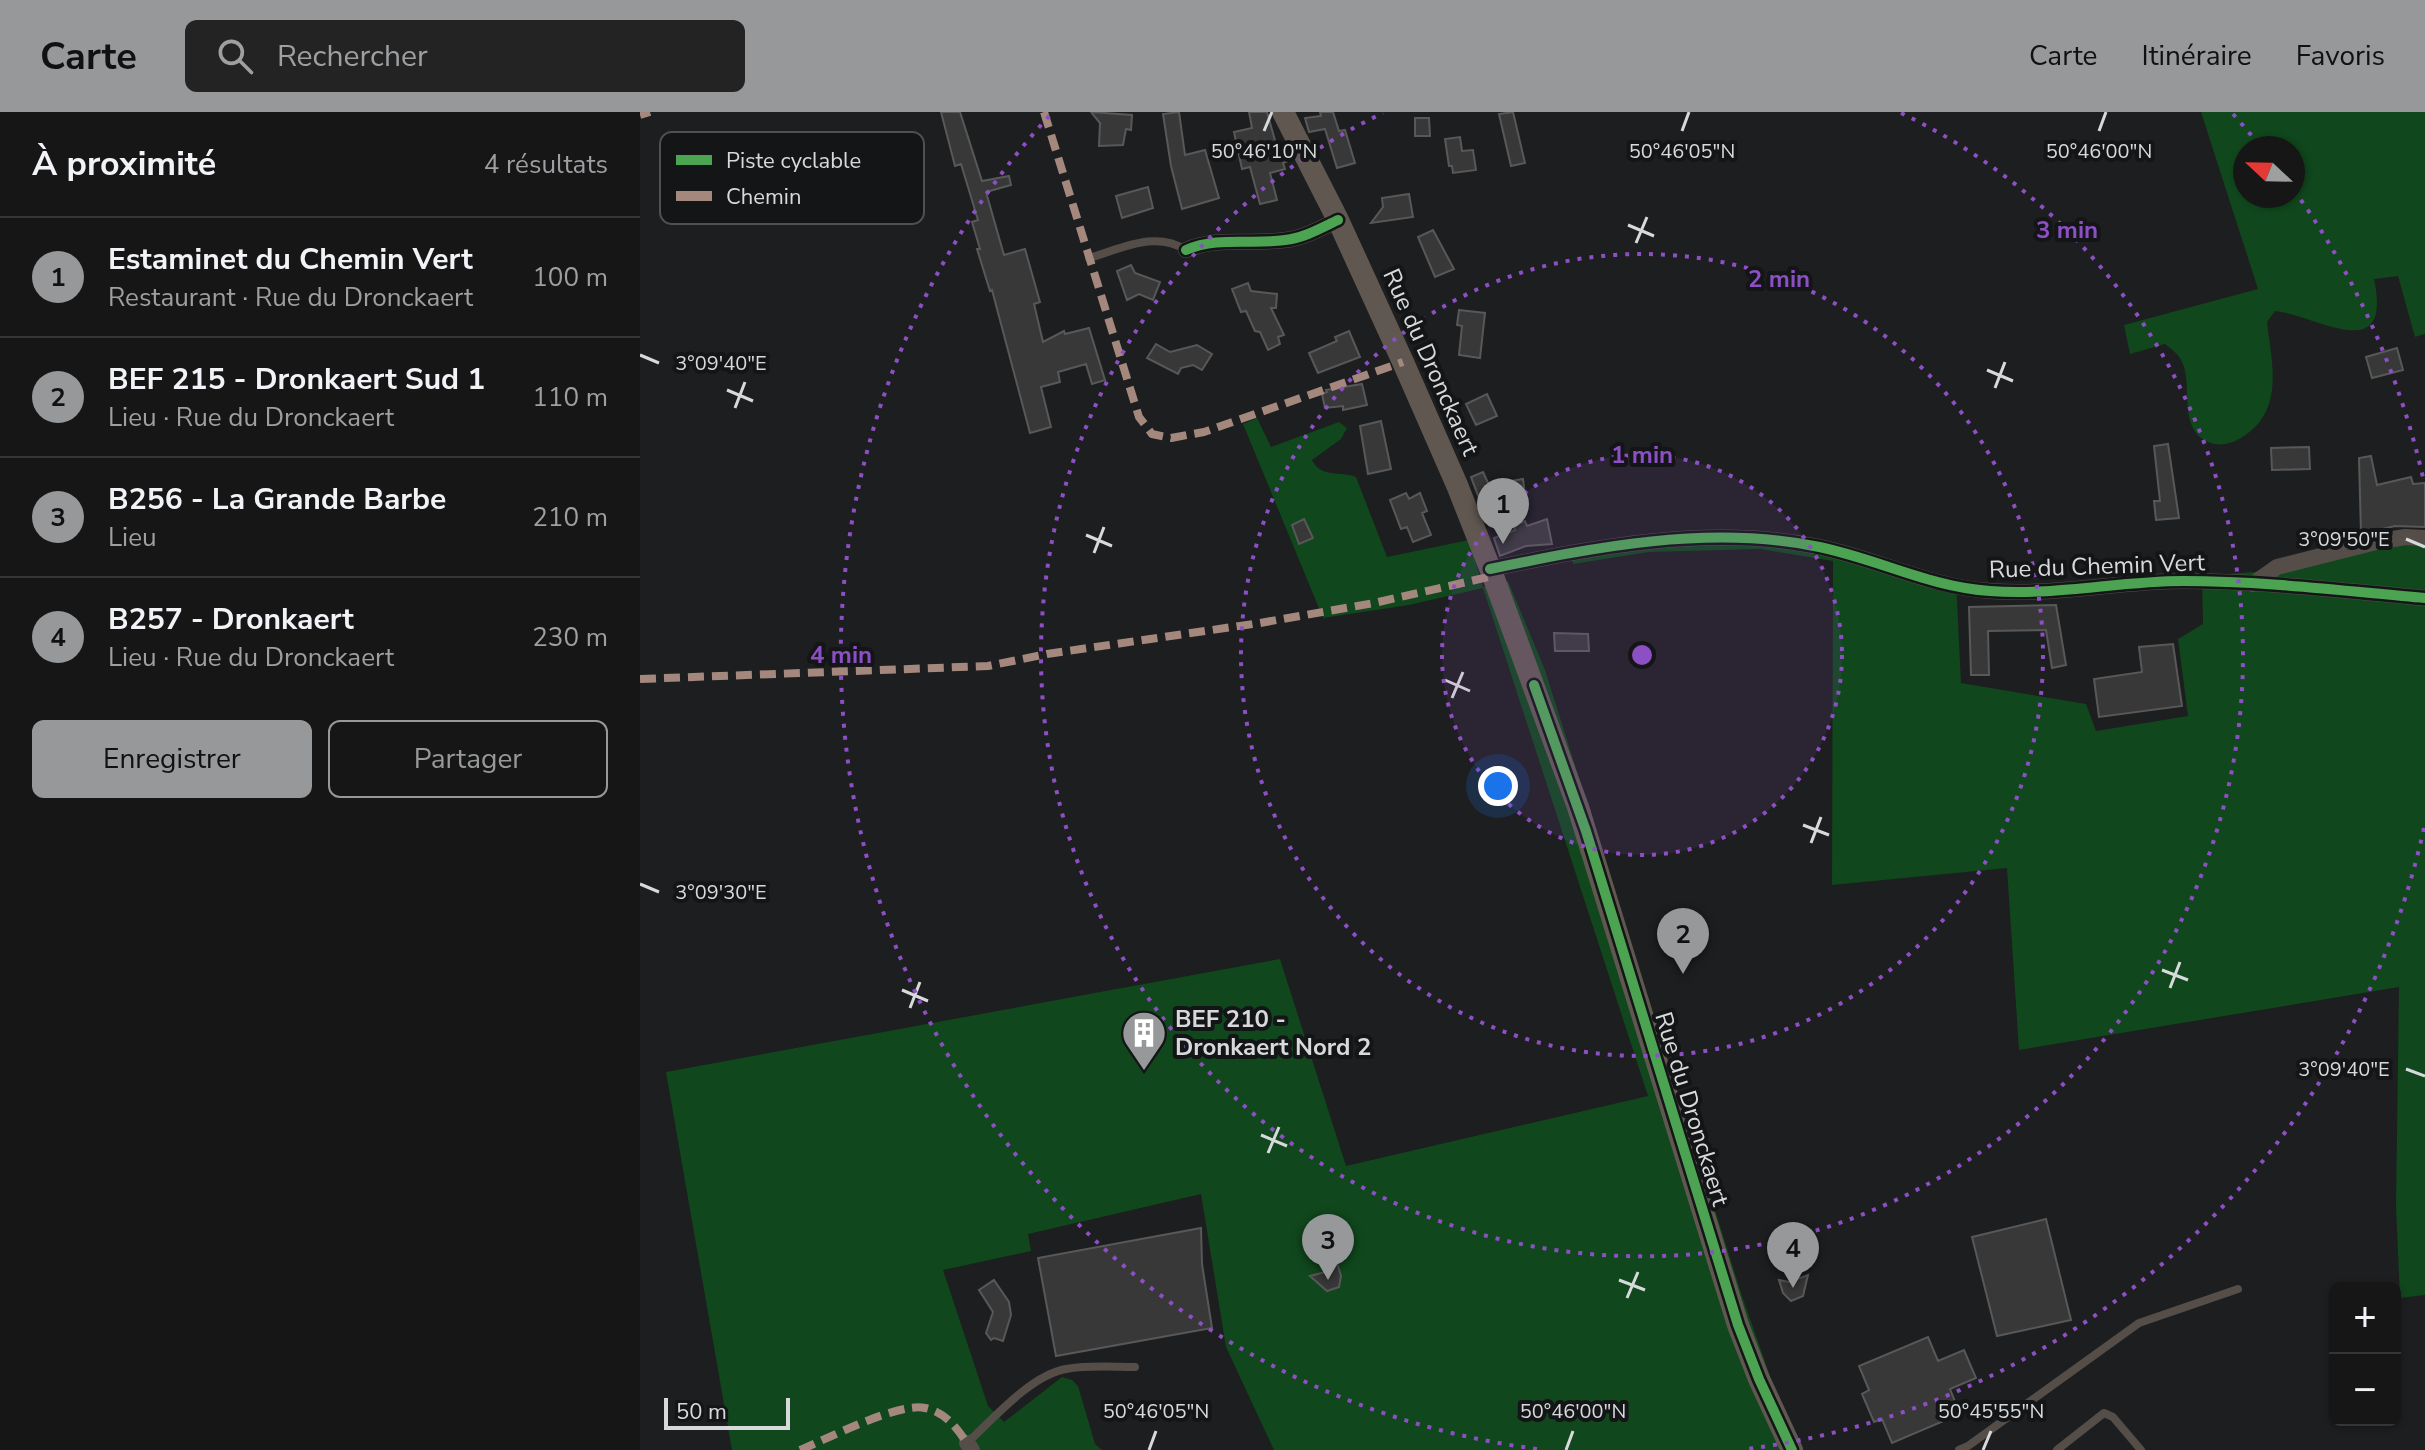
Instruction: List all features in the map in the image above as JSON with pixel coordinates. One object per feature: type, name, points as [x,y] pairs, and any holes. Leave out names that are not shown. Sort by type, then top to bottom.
[{"type":"main road","name":"Rue du Dronckaert","points":[[1283,112],[1338,220],[1435,434],[1490,569],[1578,807],[1738,1325],[1753,1383],[1779,1450]]},
{"type":"main road","name":"Rue du Dronckaert","points":[[1738,1325],[1792,1450]]},
{"type":"street","points":[[1186,250],[1210,242],[1287,240],[1338,220]]},
{"type":"street","points":[[2253,584],[2277,567],[2376,542],[2405,537],[2425,538]]},
{"type":"street","name":"Rue du Chemin Vert","points":[[1490,569],[1649,542],[1748,538],[1813,546],[1938,583],[1981,590],[2036,591],[2167,582],[2253,584],[2425,598]]},
{"type":"lane","points":[[1089,258],[1158,240],[1173,242],[1186,250]]},
{"type":"lane","points":[[1959,1450],[2139,1323],[2238,1289]]},
{"type":"lane","points":[[970,1447],[1015,1399],[1042,1378],[1065,1369],[1135,1367]]},
{"type":"lane","points":[[2057,1450],[2104,1413],[2113,1417],[2141,1450]]},
{"type":"green space","points":[[2201,112],[2425,112],[2425,334],[2415,337],[2398,276],[2374,279],[2377,306],[2372,322],[2362,329],[2347,330],[2275,311],[2267,322],[2273,370],[2270,401],[2264,415],[2241,438],[2215,444],[2197,434],[2192,426],[2185,371],[2179,357],[2165,344],[2130,354],[2124,325],[2258,289]]},
{"type":"green space","points":[[1257,418],[1271,447],[1339,422],[1347,428],[1341,439],[1312,460],[1325,472],[1356,477],[1387,557],[1469,540],[1483,587],[1508,581],[1545,670],[1742,1296],[1777,1396],[1802,1450],[1274,1450],[1226,1347],[1201,1194],[1028,1234],[1031,1251],[943,1270],[988,1406],[1004,1422],[1062,1377],[1072,1380],[1078,1386],[1095,1444],[1102,1450],[732,1450],[666,1072],[1280,959],[1346,1166],[1648,1096],[1483,588],[1409,605],[1323,618],[1243,424]]},
{"type":"green space","points":[[1710,530],[1956,581],[1961,683],[2086,704],[2096,731],[2188,716],[2178,639],[2203,624],[2202,576],[2295,569],[2402,543],[2425,545],[2425,1295],[2401,1298],[2399,1282],[2396,1206],[2399,987],[2019,1050],[2007,868],[1832,885],[1833,561],[1760,549],[1649,552],[1573,564],[1569,550]]},
{"type":"building","points":[[941,112],[960,112],[982,181],[1009,176],[1011,185],[986,192],[1004,255],[1025,249],[1040,302],[1034,304],[1043,342],[1064,331],[1065,334],[1089,328],[1105,380],[1092,384],[1086,364],[1058,372],[1060,382],[1041,387],[1051,427],[1030,433],[992,290],[977,249],[980,249],[972,222],[978,220],[961,164],[955,166]]},
{"type":"building","points":[[1091,112],[1132,115],[1131,130],[1126,129],[1123,145],[1099,146],[1100,123]]},
{"type":"building","points":[[1179,112],[1185,155],[1205,150],[1219,198],[1182,209],[1163,114]]},
{"type":"building","points":[[1249,112],[1267,112],[1278,151],[1285,149],[1288,161],[1283,163],[1285,169],[1270,173],[1277,200],[1260,204],[1250,167],[1242,169],[1234,132],[1252,128]]},
{"type":"building","points":[[1320,112],[1333,112],[1339,131],[1345,130],[1355,163],[1337,168],[1325,129],[1309,132],[1305,118],[1321,116]]},
{"type":"building","points":[[1513,112],[1525,163],[1511,166],[1499,114]]},
{"type":"building","points":[[1415,118],[1429,118],[1430,136],[1415,136]]},
{"type":"building","points":[[1460,137],[1462,151],[1473,150],[1476,170],[1453,173],[1445,139]]},
{"type":"building","points":[[1148,187],[1153,208],[1122,218],[1116,196]]},
{"type":"building","points":[[1409,194],[1413,217],[1371,223],[1383,207],[1382,198]]},
{"type":"building","points":[[1433,230],[1454,269],[1435,277],[1418,237]]},
{"type":"building","points":[[1131,265],[1135,273],[1160,282],[1153,300],[1139,294],[1127,300],[1117,271]]},
{"type":"building","points":[[1248,283],[1251,291],[1277,294],[1276,308],[1271,308],[1284,335],[1278,337],[1280,344],[1268,350],[1246,311],[1241,312],[1232,289]]},
{"type":"building","points":[[1459,310],[1485,313],[1480,358],[1459,355],[1462,326],[1457,325]]},
{"type":"building","points":[[1349,331],[1360,357],[1318,373],[1309,353],[1337,341],[1335,337]]},
{"type":"building","points":[[1156,344],[1170,352],[1197,345],[1212,354],[1202,370],[1193,365],[1181,368],[1178,374],[1147,358]]},
{"type":"building","points":[[2397,348],[2403,370],[2372,378],[2366,357]]},
{"type":"building","points":[[1362,384],[1367,405],[1343,410],[1343,406],[1325,408],[1322,394],[1326,390]]},
{"type":"building","points":[[1487,394],[1497,416],[1476,425],[1466,404]]},
{"type":"building","points":[[1381,421],[1391,469],[1368,474],[1360,426]]},
{"type":"building","points":[[2168,444],[2179,518],[2156,520],[2154,501],[2160,501],[2154,446]]},
{"type":"building","points":[[2309,447],[2310,469],[2272,470],[2271,448]]},
{"type":"building","points":[[2371,456],[2377,485],[2411,477],[2413,484],[2425,483],[2425,527],[2395,526],[2361,534],[2359,458]]},
{"type":"building","points":[[1483,472],[1489,485],[1523,479],[1525,495],[1481,503],[1471,477]]},
{"type":"building","points":[[1406,493],[1409,499],[1420,493],[1427,511],[1422,513],[1431,535],[1413,542],[1407,527],[1401,529],[1390,500]]},
{"type":"building","points":[[1304,519],[1313,538],[1299,544],[1292,525]]},
{"type":"building","points":[[1547,519],[1552,544],[1526,546],[1500,556],[1494,538],[1515,530],[1514,525],[1525,521],[1527,526]]},
{"type":"building","points":[[2056,605],[2066,665],[2052,668],[2046,630],[1988,631],[1989,675],[1971,675],[1969,607]]},
{"type":"building","points":[[1554,633],[1588,634],[1589,651],[1555,651]]},
{"type":"building","points":[[2173,644],[2182,706],[2099,717],[2094,679],[2142,672],[2139,647]]},
{"type":"building","points":[[2046,1219],[2071,1320],[1997,1336],[1972,1237]]},
{"type":"building","points":[[1201,1228],[1202,1264],[1212,1328],[1056,1356],[1038,1258]]},
{"type":"building","points":[[1337,1263],[1341,1276],[1339,1287],[1327,1291],[1310,1276],[1329,1271]]},
{"type":"building","points":[[1808,1275],[1803,1296],[1791,1301],[1783,1293],[1779,1280],[1789,1282]]},
{"type":"building","points":[[994,1280],[1009,1302],[1011,1315],[1003,1341],[991,1340],[986,1333],[993,1312],[979,1290]]},
{"type":"building","points":[[1928,1337],[1938,1361],[1964,1350],[1976,1378],[1950,1389],[1960,1414],[1892,1443],[1882,1419],[1874,1422],[1862,1394],[1869,1390],[1859,1366]]},
{"type":"marked path","points":[[640,115],[650,112]]},
{"type":"marked path","points":[[1044,112],[1139,417],[1152,434],[1171,438],[1204,432],[1403,362]]},
{"type":"marked path","points":[[640,679],[988,666],[1374,603],[1493,576]]},
{"type":"marked path","points":[[800,1450],[881,1416],[913,1408],[932,1410],[944,1417],[967,1443]]},
{"type":"cycle path","points":[[1186,250],[1210,243],[1292,239],[1338,220]]},
{"type":"cycle path","points":[[1490,569],[1652,541],[1733,538],[1814,546],[1945,584],[1990,591],[2039,592],[2159,582],[2213,581],[2425,598]]},
{"type":"cycle path","points":[[1534,685],[1586,831],[1738,1325],[1792,1450]]},
{"type":"place","name":"Estaminet du Chemin Vert","points":[[1503,544]]},
{"type":"place","name":"BEF 215 - Dronkaert Sud 1","points":[[1683,974]]},
{"type":"place","name":"BEF 210 - Dronkaert Nord 2","points":[[1144,1072]]},
{"type":"place","name":"B256 - La Grande Barbe","points":[[1328,1280]]},
{"type":"place","name":"B257 - Dronkaert","points":[[1793,1288]]}]
